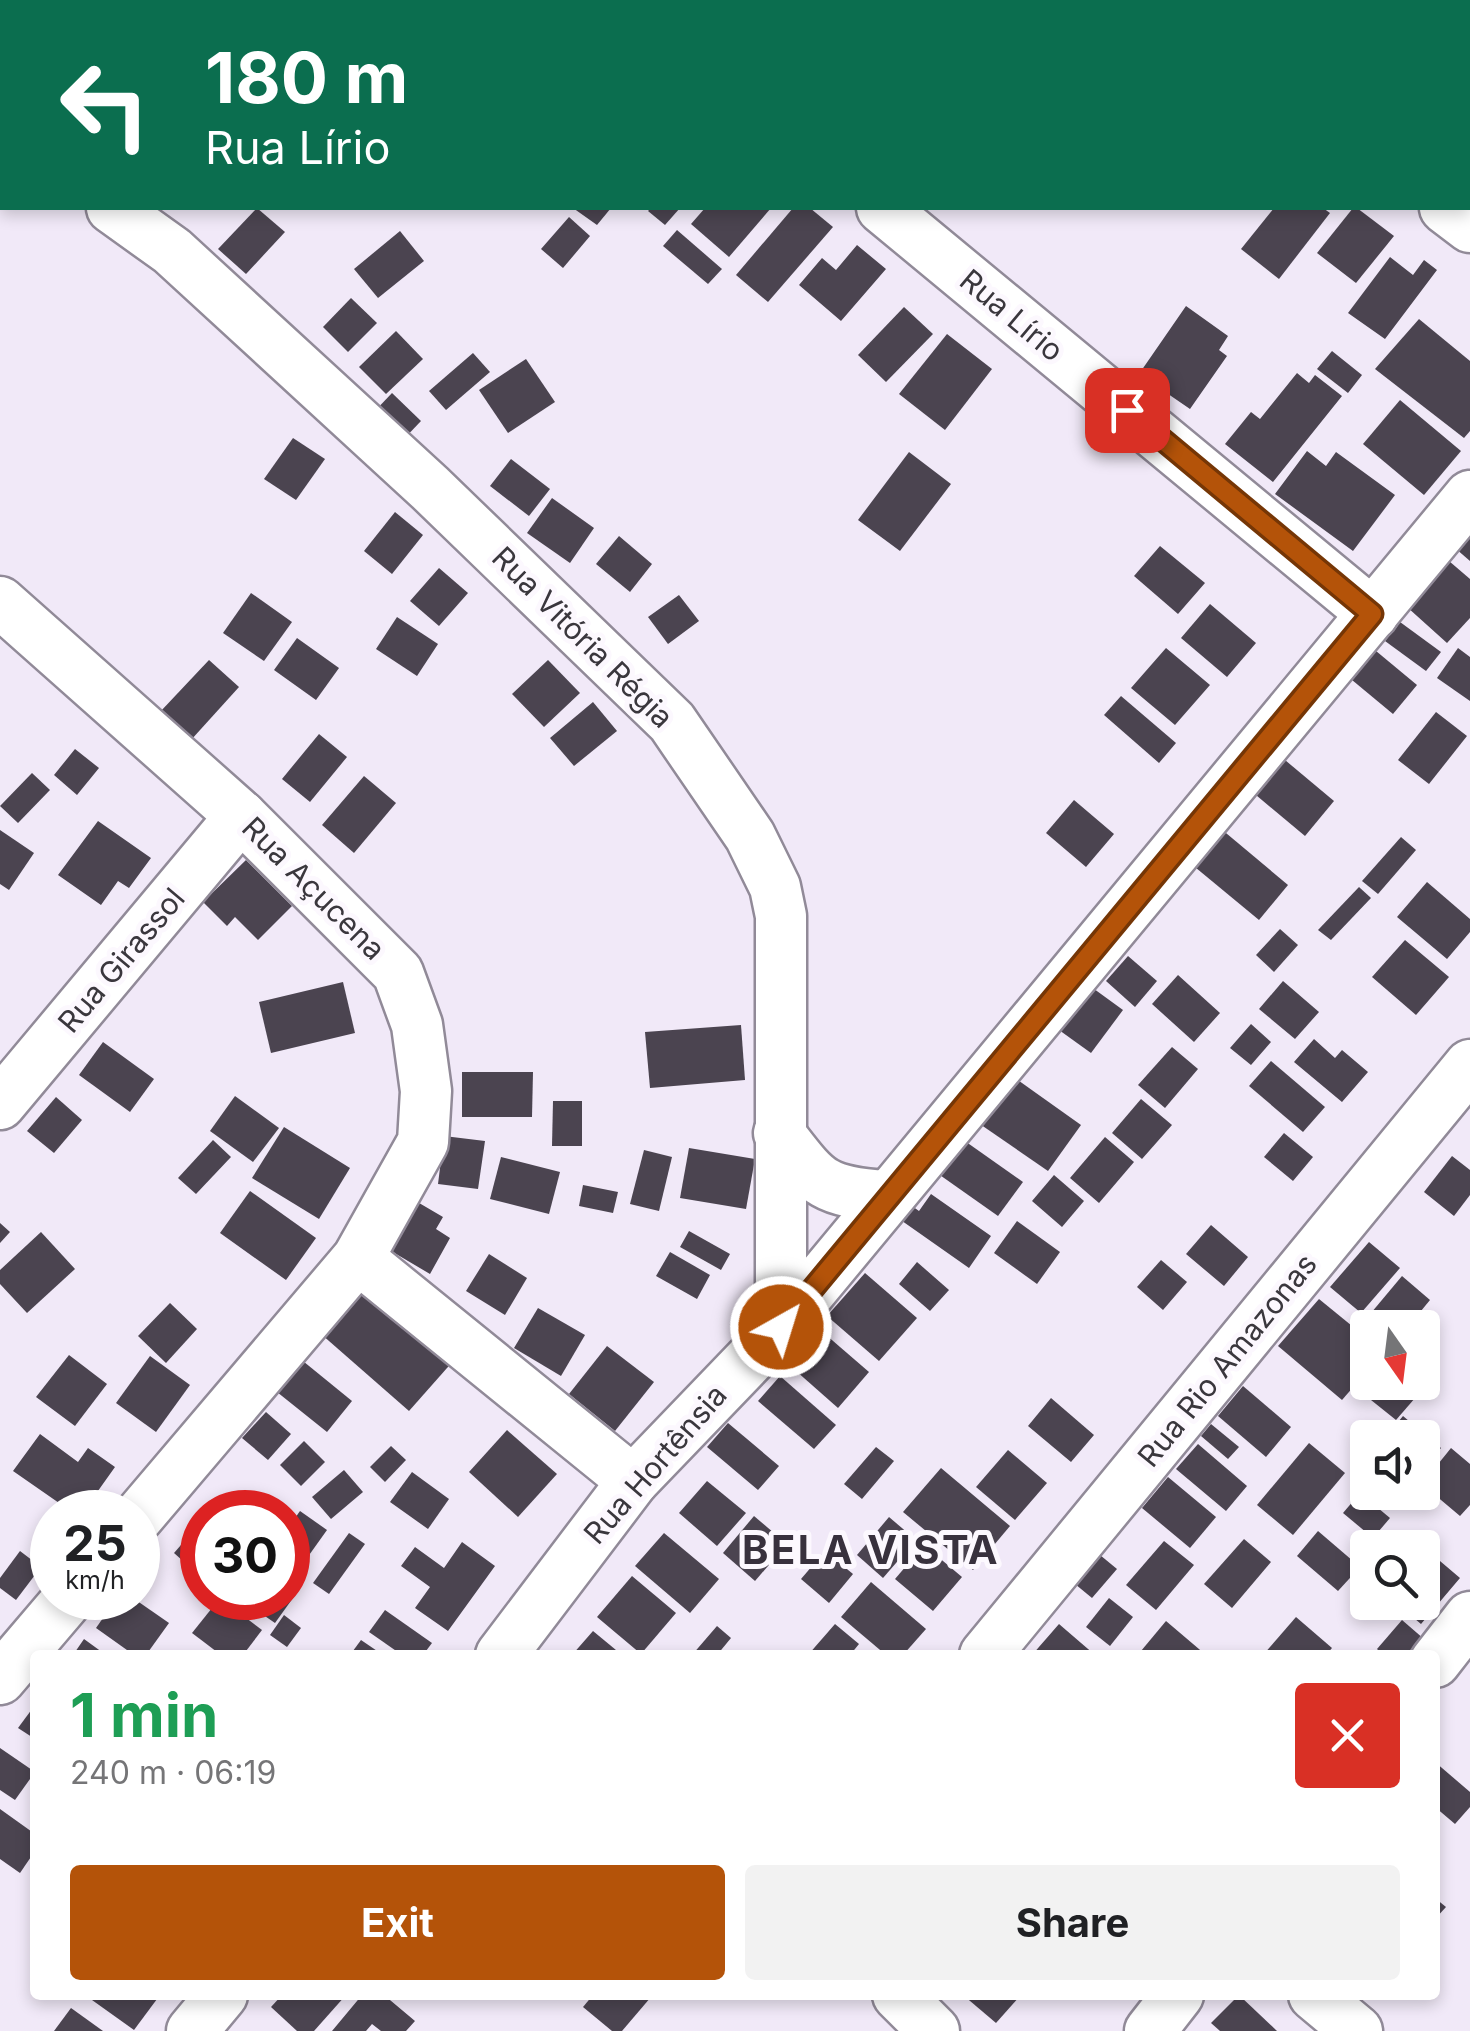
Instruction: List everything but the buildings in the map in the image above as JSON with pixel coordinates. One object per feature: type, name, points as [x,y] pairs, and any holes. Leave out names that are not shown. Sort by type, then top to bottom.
[{"type":"street","name":"Rua Vitória Régia","points":[[115,210],[172,251],[430,488],[672,722],[750,836],[775,887],[781,916],[781,1327]]},
{"type":"street","name":"Rua Lírio","points":[[884,210],[1372,614]]},
{"type":"street","points":[[1448,210],[1470,227]]},
{"type":"street","name":"Rua Hortênsia","points":[[504,1650],[633,1480],[781,1327],[1470,496]]},
{"type":"street","name":"Rua Açucena","points":[[0,602],[242,816],[398,973],[417,1025],[426,1091],[423,1142],[358,1258],[160,1491]]},
{"type":"street","name":"Rua Girassol","points":[[0,1104],[242,816]]},
{"type":"street","name":"Rua Rio Amazonas","points":[[989,1650],[1470,1065]]},
{"type":"street","points":[[779,1133],[814,1178],[845,1193],[886,1196]]},
{"type":"street","points":[[358,1258],[633,1480]]},
{"type":"street","points":[[1440,1656],[1470,1617]]},
{"type":"street","points":[[0,1679],[50,1620]]},
{"type":"street","points":[[192,2031],[218,2000]]},
{"type":"street","points":[[903,2000],[934,2031]]},
{"type":"street","points":[[1150,2031],[1174,2000]]},
{"type":"street","points":[[1320,2000],[1358,2031]]},
{"type":"district","name":"BELA VISTA","points":[[871,1549]]},
{"type":"route","points":[[781,1327],[1372,614],[1127,410]]}]
